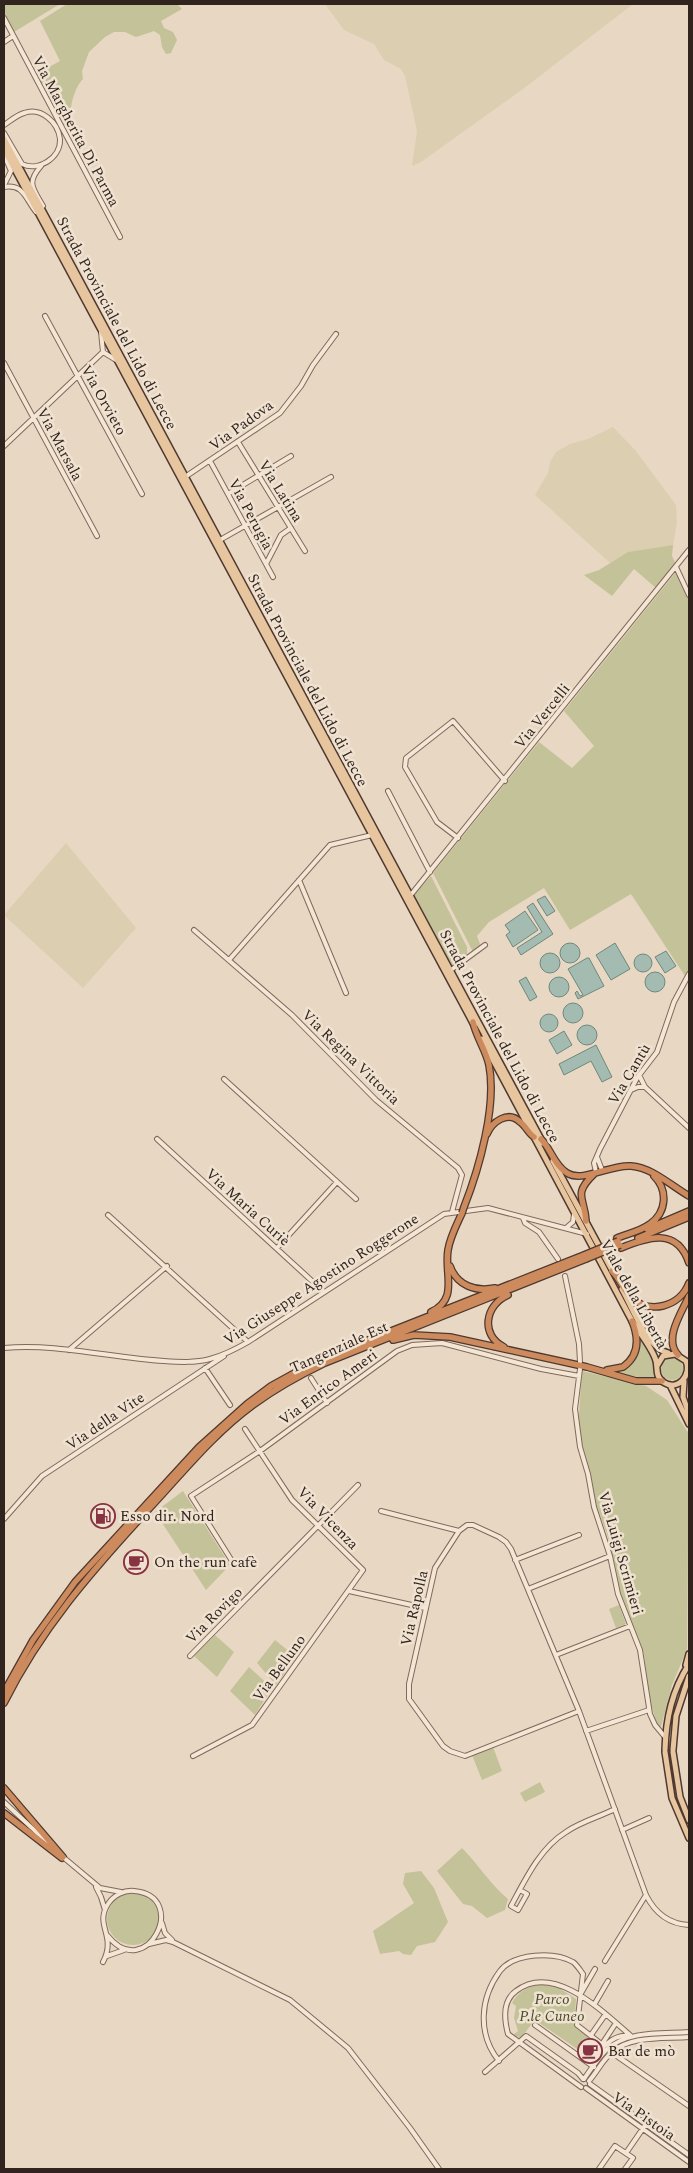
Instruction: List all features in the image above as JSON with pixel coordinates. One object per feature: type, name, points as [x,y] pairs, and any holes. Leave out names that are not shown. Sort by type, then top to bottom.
[{"type":"highway","points":[[405,1326],[410,1321],[438,1308],[445,1301],[450,1286],[447,1258],[448,1245],[476,1174],[483,1143],[491,1076],[487,1055],[473,1022]]},
{"type":"highway","points":[[483,1143],[491,1126],[499,1120],[509,1117],[518,1120],[534,1137]]},
{"type":"highway","points":[[541,1139],[547,1144],[557,1164],[565,1172],[582,1176],[621,1166],[641,1168],[651,1172],[689,1196]]},
{"type":"highway","points":[[619,1243],[650,1224],[662,1209],[664,1195],[662,1186],[654,1176],[641,1168]]},
{"type":"highway","points":[[586,1221],[580,1199],[582,1189],[596,1172]]},
{"type":"highway","points":[[593,1253],[689,1211]]},
{"type":"highway","points":[[593,1253],[689,1217]]},
{"type":"highway","points":[[619,1243],[652,1237],[667,1239],[682,1249],[689,1263]]},
{"type":"highway","name":"Tangenziale Est","points":[[4,1703],[32,1651],[73,1593],[226,1428],[252,1406],[299,1376],[593,1253]]},
{"type":"highway","points":[[447,1258],[454,1276],[472,1288],[490,1289],[531,1279]]},
{"type":"highway","points":[[612,1271],[631,1297],[638,1303],[653,1307],[674,1303],[684,1293],[689,1283]]},
{"type":"highway","points":[[518,1351],[503,1346],[494,1340],[488,1326],[488,1314],[499,1300],[531,1279]]},
{"type":"highway","name":"Tangenziale Est","points":[[4,1692],[13,1674],[50,1615],[75,1582],[220,1426],[246,1404],[296,1372],[320,1360],[531,1279]]},
{"type":"highway","points":[[677,1355],[673,1348],[673,1336],[689,1296]]},
{"type":"highway","points":[[588,1367],[612,1370],[628,1364],[637,1346],[637,1333],[632,1321]]},
{"type":"highway","points":[[364,1348],[406,1336],[437,1335],[518,1351],[636,1380],[662,1381]]},
{"type":"highway","points":[[4,1688],[13,1674]]},
{"type":"highway","points":[[4,1709],[14,1683]]},
{"type":"highway","points":[[4,1788],[65,1858]]},
{"type":"highway","points":[[4,1813],[65,1858]]},
{"type":"main road","name":"Strada Provinciale del Lido di Lecce","points":[[4,139],[180,473],[186,477],[187,485],[372,835],[574,1211],[589,1234]]},
{"type":"main road","name":"Strada Provinciale del Lido di Lecce","points":[[4,149],[116,360],[220,540],[586,1221],[589,1234]]},
{"type":"main road","name":"Viale della Libertà","points":[[589,1234],[649,1338],[660,1350],[677,1355],[687,1364],[689,1369],[684,1379],[683,1397],[689,1414]]},
{"type":"main road","name":"Viale della Libertà","points":[[589,1234],[632,1321],[654,1356],[657,1373],[662,1381]]},
{"type":"main road","name":"Viale della Libertà","points":[[657,1366],[663,1356],[677,1355]]},
{"type":"main road","points":[[662,1381],[670,1385],[678,1384],[684,1379]]},
{"type":"main road","points":[[670,1385],[689,1424]]},
{"type":"main road","points":[[689,1654],[672,1699],[665,1751],[672,1798],[689,1838]]},
{"type":"main road","points":[[682,1676],[689,1664]]},
{"type":"main road","points":[[689,1677],[679,1701],[674,1729],[673,1751],[680,1797],[689,1820]]},
{"type":"main road","points":[[672,1699],[679,1701]]},
{"type":"main road","points":[[665,1751],[669,1747],[673,1751]]},
{"type":"street","name":"Via Margherita Di Parma","points":[[4,18],[58,126],[120,237]]},
{"type":"street","points":[[4,42],[13,36]]},
{"type":"street","points":[[4,125],[24,113],[36,112],[48,116],[58,126],[60,140],[57,152],[41,166],[32,178],[31,184],[48,222]]},
{"type":"street","points":[[4,133],[22,164],[27,167],[41,166]]},
{"type":"street","points":[[4,155],[11,171],[4,186],[14,186],[22,189],[41,218]]},
{"type":"street","name":"Via Orvieto","points":[[45,316],[142,494]]},
{"type":"street","points":[[101,332],[103,352]]},
{"type":"street","name":"Via Padova","points":[[186,477],[280,412],[301,386],[313,365],[336,334]]},
{"type":"street","points":[[4,446],[103,352]]},
{"type":"street","points":[[103,352],[116,360]]},
{"type":"street","name":"Via Marsala","points":[[4,363],[97,536]]},
{"type":"street","name":"Via Latina","points":[[238,442],[305,551]]},
{"type":"street","points":[[228,494],[291,456]]},
{"type":"street","name":"Via Perugia","points":[[210,461],[272,577]]},
{"type":"street","points":[[220,540],[331,477]]},
{"type":"street","points":[[266,564],[281,535],[291,528]]},
{"type":"street","name":"Via Vercelli","points":[[410,896],[689,550]]},
{"type":"street","points":[[676,567],[689,595]]},
{"type":"street","points":[[458,838],[437,822],[405,767],[406,758],[453,721],[504,781]]},
{"type":"street","points":[[388,791],[430,872]]},
{"type":"street","points":[[229,960],[330,844],[372,835]]},
{"type":"street","points":[[299,880],[346,994]]},
{"type":"street","name":"Via Regina Vittoria","points":[[194,930],[292,1015],[376,1100],[458,1168],[462,1175],[452,1212]]},
{"type":"street","points":[[451,970],[485,945]]},
{"type":"street","name":"Via Cantù","points":[[596,1172],[594,1163],[597,1156],[630,1090],[657,1052],[674,1002],[689,974]]},
{"type":"street","points":[[639,1075],[645,1087],[689,1128]]},
{"type":"street","points":[[224,1079],[356,1199]]},
{"type":"street","points":[[630,1090],[645,1087]]},
{"type":"street","name":"Via Maria Curiè","points":[[157,1139],[324,1292]]},
{"type":"street","points":[[597,1156],[602,1170]]},
{"type":"street","points":[[277,1248],[337,1182]]},
{"type":"street","name":"Via Giuseppe Agostino Roggerone","points":[[4,1348],[40,1347],[150,1360],[186,1362],[208,1360],[228,1353],[248,1342],[438,1217],[452,1212],[488,1208],[589,1234]]},
{"type":"street","points":[[566,1229],[573,1222],[574,1211]]},
{"type":"street","points":[[108,1216],[167,1266],[248,1342]]},
{"type":"street","points":[[523,1218],[525,1223],[539,1232],[558,1260]]},
{"type":"street","points":[[69,1350],[167,1266]]},
{"type":"street","points":[[564,1276],[579,1344],[580,1362]]},
{"type":"street","name":"Via Enrico Ameri","points":[[232,1561],[191,1496],[260,1451],[397,1351],[425,1343],[442,1343],[541,1369],[579,1376]]},
{"type":"street","name":"Via della Vite","points":[[4,1519],[42,1476],[228,1353]]},
{"type":"street","points":[[677,1355],[689,1359]]},
{"type":"street","points":[[205,1368],[230,1405]]},
{"type":"street","name":"Via Luigi Scrimieri","points":[[580,1369],[575,1409],[580,1447],[588,1474],[594,1507],[610,1556],[618,1594],[644,1669],[649,1710],[655,1725],[666,1737]]},
{"type":"street","points":[[311,1378],[326,1402]]},
{"type":"street","name":"Via Vicenza","points":[[245,1428],[292,1500],[363,1570]]},
{"type":"street","name":"Via Rovigo","points":[[190,1656],[358,1485]]},
{"type":"street","points":[[381,1511],[459,1530],[467,1525],[473,1525],[506,1542],[516,1560],[579,1710],[651,1906],[668,1920],[689,1925]]},
{"type":"street","name":"Via Rapolla","points":[[459,1530],[435,1568],[408,1684],[409,1699],[450,1751],[465,1756],[579,1710]]},
{"type":"street","points":[[516,1560],[579,1534]]},
{"type":"street","points":[[528,1589],[610,1556]]},
{"type":"street","name":"Via Belluno","points":[[193,1756],[252,1725],[363,1570]]},
{"type":"street","points":[[349,1591],[425,1608]]},
{"type":"street","points":[[556,1656],[630,1626]]},
{"type":"street","points":[[586,1731],[649,1710]]},
{"type":"street","points":[[4,1802],[93,1883],[106,1891],[140,1892],[154,1900],[161,1914],[165,1933],[173,1942]]},
{"type":"street","points":[[520,1890],[527,1894],[518,1910],[511,1906],[520,1890],[546,1850],[557,1838],[567,1831],[615,1809]]},
{"type":"street","points":[[622,1830],[649,1818]]},
{"type":"street","points":[[93,1883],[102,1897],[103,1923],[109,1949],[103,1962],[112,1953],[142,1948],[149,1944],[155,1938],[162,1922]]},
{"type":"street","points":[[104,1910],[115,1896],[124,1892]]},
{"type":"street","points":[[605,1961],[646,1895]]},
{"type":"street","points":[[107,1935],[116,1944],[128,1949]]},
{"type":"street","points":[[149,1944],[166,1940],[173,1942],[290,2000],[348,2048],[439,2169]]},
{"type":"street","points":[[499,2061],[488,2043],[483,2014],[485,2001],[500,1971],[525,1958],[546,1955],[573,1962],[583,1974],[577,2025],[603,2045]]},
{"type":"street","points":[[579,1996],[596,1969]]},
{"type":"street","name":"Via Pistoia","points":[[579,1996],[555,1982],[542,1981],[525,1985],[511,1994],[505,2007],[504,2019],[508,2034],[689,2162]]},
{"type":"street","points":[[594,2005],[608,1981]]},
{"type":"street","points":[[579,1996],[594,2005],[632,2039]]},
{"type":"street","points":[[590,2035],[605,2015]]},
{"type":"street","points":[[616,2023],[603,2045],[594,2066],[590,2082],[584,2088],[580,2082],[584,2079],[594,2066],[605,2051],[618,2041],[689,2032]]},
{"type":"street","points":[[535,2025],[594,2066]]},
{"type":"street","points":[[603,2045],[621,2034],[632,2039],[689,2037]]},
{"type":"street","points":[[485,2072],[526,2036],[584,2079]]},
{"type":"street","points":[[594,2066],[611,2052],[632,2039]]},
{"type":"street","points":[[611,2052],[689,2106]]},
{"type":"street","name":"Via Pistoia","points":[[584,2079],[689,2154]]},
{"type":"street","points":[[626,2153],[646,2124]]},
{"type":"street","points":[[608,2169],[600,2167],[615,2146],[633,2158],[626,2169]]},
{"type":"street","points":[[684,2159],[689,2154]]},
{"type":"shaded area","points":[[325,4],[633,4],[523,89],[421,162],[412,166],[417,131],[405,76],[401,69],[384,60],[374,44],[344,30]]},
{"type":"shaded area","points":[[613,427],[636,451],[676,505],[677,523],[673,545],[629,552],[610,563],[535,495],[548,473],[550,462],[556,452],[570,444],[588,439]]},
{"type":"shaded area","points":[[66,843],[136,928],[83,988],[4,915]]},
{"type":"shaded area","points":[[545,896],[555,911],[547,916],[537,900]]},
{"type":"shaded area","points":[[533,903],[553,934],[521,955],[517,948],[542,932],[527,907]]},
{"type":"shaded area","points":[[525,911],[538,930],[513,947],[506,935],[510,932],[505,925]]},
{"type":"shaded area","points":[[570,943],[577,946],[580,953],[577,960],[570,963],[563,960],[560,953],[563,946]]},
{"type":"shaded area","points":[[615,943],[630,969],[611,980],[596,955]]},
{"type":"shaded area","points":[[666,951],[676,966],[665,973],[655,957]]},
{"type":"shaded area","points":[[550,953],[557,956],[560,963],[557,970],[550,973],[543,970],[540,963],[543,956]]},
{"type":"shaded area","points":[[639,954],[647,954],[652,959],[650,970],[639,972],[634,967],[634,959]]},
{"type":"shaded area","points":[[589,958],[604,986],[578,999],[575,993],[577,991],[580,996],[583,995],[568,969]]},
{"type":"shaded area","points":[[655,972],[662,975],[665,982],[662,989],[655,992],[648,989],[645,982],[648,975]]},
{"type":"shaded area","points":[[526,977],[537,997],[530,1001],[519,981]]},
{"type":"shaded area","points":[[555,977],[563,977],[569,983],[569,991],[563,997],[555,997],[549,991],[549,983]]},
{"type":"shaded area","points":[[573,1003],[580,1006],[583,1013],[580,1020],[573,1023],[566,1020],[563,1013],[566,1006]]},
{"type":"shaded area","points":[[549,1014],[555,1017],[558,1023],[555,1029],[549,1032],[543,1029],[540,1023],[543,1017]]},
{"type":"shaded area","points":[[587,1025],[594,1028],[597,1035],[594,1042],[587,1045],[580,1042],[577,1035],[580,1028]]},
{"type":"shaded area","points":[[564,1031],[572,1045],[557,1054],[549,1040]]},
{"type":"shaded area","points":[[596,1045],[612,1077],[602,1082],[591,1061],[564,1075],[559,1064]]},
{"type":"green space","points":[[4,4],[60,4],[14,32],[4,12]]},
{"type":"green space","points":[[67,4],[177,4],[182,9],[161,21],[164,28],[173,32],[177,40],[171,53],[166,54],[162,47],[160,35],[154,31],[136,37],[125,32],[114,32],[105,37],[89,52],[82,71],[83,79],[73,99],[72,122],[64,126],[36,74],[60,61],[40,21]]},
{"type":"green space","points":[[673,545],[672,556],[676,564],[656,588],[634,569],[612,596],[584,575],[599,570],[628,552]]},
{"type":"green space","points":[[676,572],[689,598],[689,970],[685,976],[631,894],[570,930],[544,888],[489,922],[477,936],[481,947],[473,952],[433,873],[539,742],[572,768],[594,746],[564,711]]},
{"type":"green space","points":[[431,876],[467,947],[467,956],[452,965],[414,895]]},
{"type":"green space","points":[[640,1338],[654,1360],[654,1377],[643,1378],[614,1373],[626,1368],[633,1360],[638,1350]]},
{"type":"green space","points":[[672,1358],[680,1361],[683,1369],[680,1377],[672,1380],[664,1377],[661,1369],[664,1361]]},
{"type":"green space","points":[[582,1371],[646,1386],[667,1400],[689,1434],[687,1649],[672,1685],[661,1727],[658,1727],[648,1695],[644,1654],[618,1588],[610,1543],[595,1501],[578,1429]]},
{"type":"green space","points":[[183,1491],[230,1565],[206,1590],[155,1512]]},
{"type":"green space","points":[[619,1605],[626,1624],[616,1628],[609,1609]]},
{"type":"green space","points":[[215,1635],[234,1652],[217,1677],[194,1656]]},
{"type":"green space","points":[[275,1640],[296,1657],[276,1685],[257,1663]]},
{"type":"green space","points":[[249,1667],[272,1688],[255,1715],[230,1691]]},
{"type":"green space","points":[[493,1747],[502,1771],[482,1780],[472,1755]]},
{"type":"green space","points":[[540,1782],[545,1792],[525,1802],[520,1793]]},
{"type":"green space","points":[[462,1848],[495,1887],[508,1899],[505,1910],[487,1918],[472,1906],[463,1904],[437,1871]]},
{"type":"green space","points":[[421,1871],[434,1888],[448,1922],[435,1942],[417,1946],[411,1955],[403,1954],[399,1951],[380,1954],[373,1931],[414,1903],[403,1884],[405,1873]]},
{"type":"green space","points":[[133,1893],[143,1895],[151,1901],[157,1909],[159,1919],[157,1929],[151,1937],[143,1943],[133,1945],[123,1943],[115,1937],[109,1929],[107,1919],[109,1909],[115,1901],[123,1895]]},
{"type":"green space","name":"Parco P.le Cuneo","points":[[542,1984],[559,1988],[576,1999],[574,2026],[600,2046],[589,2061],[582,2056],[583,2053],[538,2022],[536,2024],[533,2022],[521,2038],[513,2035],[518,2031],[514,2018],[516,2006],[512,2003],[517,1995],[524,1990]]},
{"type":"place","name":"Esso dir. Nord","points":[[103,1516]]},
{"type":"place","name":"On the run cafè","points":[[136,1562]]},
{"type":"place","name":"Bar de mò","points":[[590,2051]]}]
